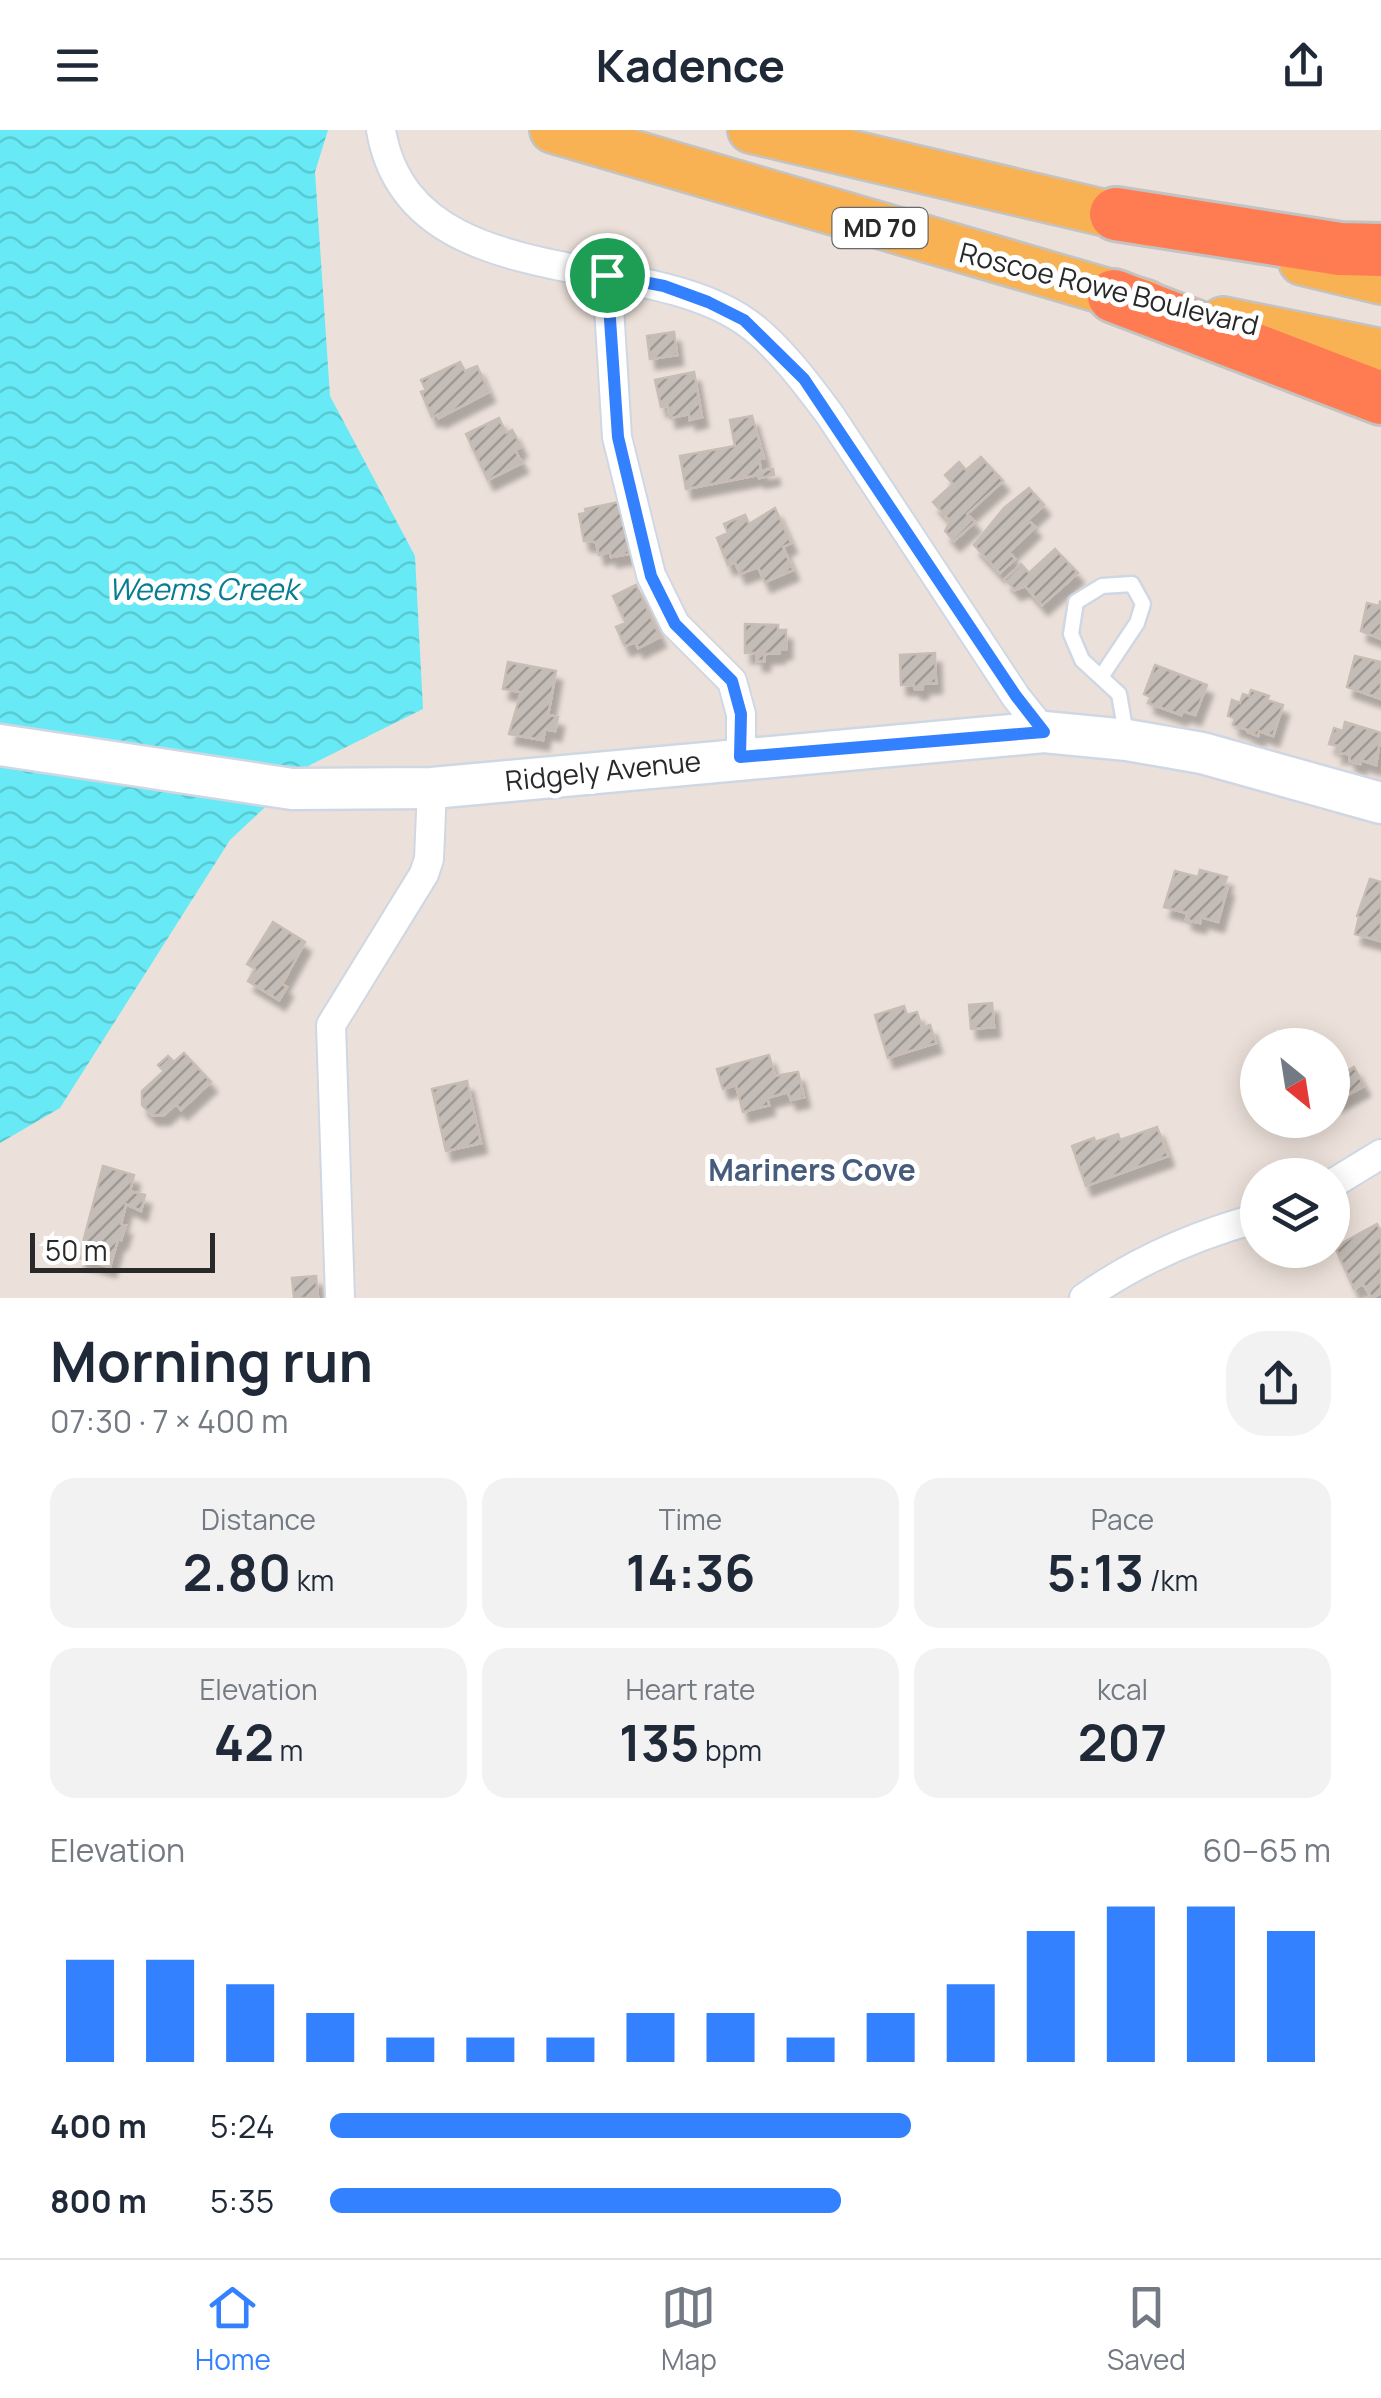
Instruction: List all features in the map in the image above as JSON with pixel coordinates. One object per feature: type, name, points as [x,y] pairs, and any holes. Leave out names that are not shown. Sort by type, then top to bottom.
[{"type":"highway","points":[[1116,214],[1340,249],[1381,250]]},
{"type":"highway","points":[[1114,296],[1381,398]]},
{"type":"main road","name":"Roscoe Rowe Boulevard","points":[[552,130],[1114,296],[1381,352]]},
{"type":"main road","name":"MD 70","points":[[751,130],[1381,280]]},
{"type":"main road","name":"Ridgely Avenue","points":[[0,745],[292,789],[432,788],[1044,732],[1127,740],[1202,753],[1381,803]]},
{"type":"street","points":[[381,130],[396,178],[425,210],[458,236],[525,259],[664,286],[744,320],[804,379],[1044,732]]},
{"type":"street","points":[[607,275],[618,437],[651,576],[675,624],[732,681],[741,714],[740,757]]},
{"type":"street","points":[[340,1298],[331,1024],[424,874],[429,859],[432,788]]},
{"type":"street","points":[[1350,1173],[1381,1154]]},
{"type":"street","points":[[1084,1298],[1143,1262],[1240,1223]]},
{"type":"lane","points":[[1101,678],[1137,622],[1143,604],[1132,584],[1102,586],[1076,602],[1071,634],[1082,660],[1101,678],[1119,694],[1127,740]]},
{"type":"water","name":"Weems Creek","points":[[0,130],[328,130],[315,172],[330,396],[415,556],[423,709],[310,765],[230,840],[60,1108],[0,1143]]},
{"type":"building","points":[[674,332],[677,355],[650,359],[647,336]]},
{"type":"building","points":[[460,362],[465,371],[477,366],[489,392],[439,418],[438,414],[432,417],[421,392],[426,390],[421,380]]},
{"type":"building","points":[[694,372],[702,417],[690,420],[689,414],[670,418],[668,406],[661,407],[655,380]]},
{"type":"building","points":[[752,416],[764,458],[759,459],[761,471],[773,469],[774,475],[686,489],[680,456],[735,446],[730,420]]},
{"type":"building","points":[[499,418],[506,433],[512,430],[515,435],[521,447],[515,450],[522,463],[488,480],[466,434]]},
{"type":"building","points":[[981,457],[1003,481],[967,514],[975,522],[954,541],[945,531],[950,521],[933,502],[953,484],[945,475],[959,462],[966,470]]},
{"type":"building","points":[[1029,488],[1044,505],[1028,520],[1035,527],[1009,552],[1015,559],[1000,573],[974,545],[1004,508]]},
{"type":"building","points":[[619,502],[629,554],[599,555],[596,542],[584,541],[579,514],[586,513],[585,509]]},
{"type":"building","points":[[775,508],[791,543],[783,547],[793,570],[765,582],[758,567],[740,574],[735,562],[728,565],[717,538],[728,533],[724,524],[745,515],[749,524]]},
{"type":"building","points":[[1055,549],[1078,573],[1042,605],[1025,586],[1015,590],[1005,579],[1021,564],[1029,573]]},
{"type":"building","points":[[636,585],[660,637],[638,648],[635,642],[625,646],[616,627],[626,623],[613,596]]},
{"type":"building","points":[[1380,602],[1381,639],[1361,631],[1367,603],[1379,606]]},
{"type":"building","points":[[745,624],[778,625],[778,630],[786,630],[786,649],[764,654],[764,661],[757,661],[757,653],[745,653]]},
{"type":"building","points":[[935,653],[936,683],[922,684],[922,689],[901,685],[900,655]]},
{"type":"building","points":[[1355,656],[1381,662],[1381,699],[1347,687]]},
{"type":"building","points":[[508,662],[556,671],[548,715],[558,717],[555,731],[545,729],[543,740],[509,734],[521,692],[503,689]]},
{"type":"building","points":[[1155,665],[1207,685],[1195,715],[1183,711],[1181,715],[1148,703],[1151,697],[1144,694]]},
{"type":"building","points":[[1251,690],[1283,705],[1273,736],[1248,732],[1233,725],[1235,718],[1228,716],[1232,700],[1240,703],[1243,694],[1249,696]]},
{"type":"building","points":[[1345,722],[1381,733],[1376,765],[1350,761],[1349,754],[1336,753],[1338,746],[1329,744],[1334,728],[1343,731]]},
{"type":"building","points":[[1200,870],[1227,877],[1218,922],[1201,917],[1200,923],[1191,921],[1186,919],[1187,913],[1164,907],[1175,871],[1198,877]]},
{"type":"building","points":[[1370,879],[1381,882],[1381,941],[1355,934]]},
{"type":"building","points":[[273,922],[305,942],[282,984],[287,987],[279,1000],[248,981],[255,969],[247,964]]},
{"type":"building","points":[[992,1003],[994,1027],[971,1029],[969,1005]]},
{"type":"building","points":[[904,1006],[907,1015],[917,1012],[922,1028],[930,1025],[936,1043],[888,1058],[875,1015]]},
{"type":"building","points":[[184,1053],[211,1082],[181,1110],[176,1104],[164,1115],[152,1115],[142,1105],[142,1091],[164,1071],[158,1065],[168,1056],[174,1062]]},
{"type":"building","points":[[769,1055],[775,1076],[798,1072],[804,1097],[791,1100],[788,1092],[767,1098],[769,1105],[743,1112],[736,1085],[723,1089],[717,1069]]},
{"type":"building","points":[[1354,1067],[1364,1086],[1350,1094],[1350,1069]]},
{"type":"building","points":[[467,1081],[481,1143],[446,1151],[432,1089]]},
{"type":"building","points":[[1157,1127],[1168,1156],[1086,1186],[1072,1146],[1118,1134],[1120,1140]]},
{"type":"building","points":[[103,1166],[134,1175],[129,1195],[145,1195],[141,1211],[126,1204],[121,1224],[126,1225],[110,1267],[79,1258]]},
{"type":"building","points":[[1377,1224],[1381,1231],[1381,1293],[1372,1298],[1363,1284],[1354,1289],[1344,1268],[1350,1268],[1350,1239]]},
{"type":"building","points":[[316,1276],[318,1298],[294,1298],[292,1278]]},
{"type":"district","name":"Mariners Cove","points":[[812,1171]]},
{"type":"route","points":[[607,275],[664,286],[744,320],[804,379],[1044,732],[740,757],[741,714],[732,681],[675,624],[651,576],[618,437],[607,275]]}]
